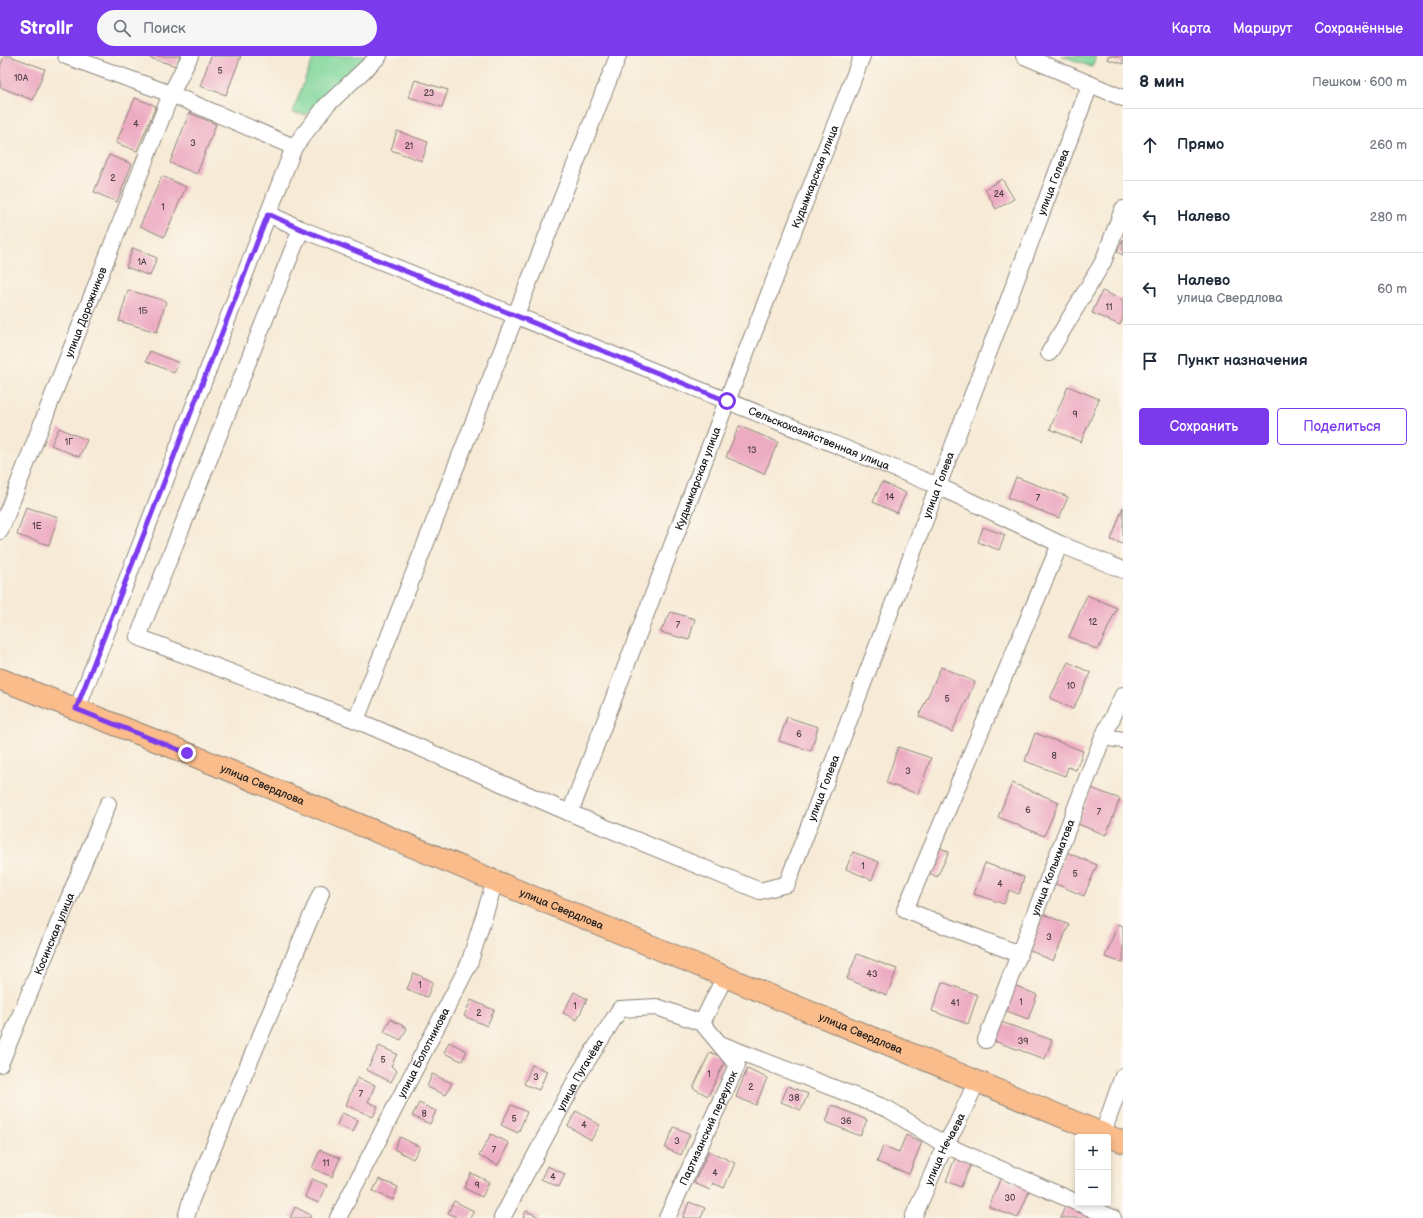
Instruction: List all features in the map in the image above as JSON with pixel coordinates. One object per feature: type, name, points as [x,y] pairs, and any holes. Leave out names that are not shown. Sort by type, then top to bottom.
[{"type":"main road","name":"улица Свердлова","points":[[0,679],[495,881],[1123,1142]]},
{"type":"street","points":[[66,56],[171,94],[294,147]]},
{"type":"street","name":"улица Дорожников","points":[[0,531],[171,94],[190,56]]},
{"type":"street","points":[[76,709],[294,147],[326,106],[379,56]]},
{"type":"street","points":[[356,720],[618,56]]},
{"type":"street","name":"Кудымкарская улица","points":[[570,813],[727,401],[862,56]]},
{"type":"street","points":[[1024,56],[1123,98]]},
{"type":"street","name":"улица Голева","points":[[570,813],[760,891],[787,884],[1090,85]]},
{"type":"street","points":[[1049,353],[1103,262],[1123,209]]},
{"type":"street","name":"Сельскохозяйственная улица","points":[[268,214],[301,229],[515,314],[938,486],[1060,544],[1123,570]]},
{"type":"street","points":[[301,229],[138,636],[356,720],[570,813]]},
{"type":"street","points":[[1019,954],[905,910],[1060,544]]},
{"type":"street","name":"улица Колыхматова","points":[[986,1040],[1103,738],[1123,695]]},
{"type":"street","points":[[1103,738],[1123,740]]},
{"type":"street","name":"Косинская улица","points":[[0,1064],[108,804]]},
{"type":"street","name":"улица Болотникова","points":[[338,1218],[469,964],[495,881]]},
{"type":"street","points":[[186,1218],[194,1192],[321,892]]},
{"type":"street","points":[[702,1023],[725,976]]},
{"type":"street","name":"улица Пугачёва","points":[[502,1218],[580,1072],[620,1009],[657,1007],[702,1023]]},
{"type":"street","name":"Партизанский переулок","points":[[667,1218],[737,1065],[702,1023]]},
{"type":"street","points":[[720,1044],[888,1110],[945,1145],[1075,1202]]},
{"type":"street","points":[[1103,1133],[1123,1076]]},
{"type":"street","name":"улица Нечаева","points":[[913,1218],[945,1145],[956,1126],[977,1081]]},
{"type":"street","points":[[1085,1206],[1113,1218]]},
{"type":"green space","points":[[314,56],[366,56],[306,115],[292,113]]},
{"type":"green space","points":[[1062,56],[1096,56],[1092,67]]},
{"type":"building","points":[[4,56],[10,56],[45,69],[33,100],[0,87],[0,67]]},
{"type":"building","points":[[150,56],[180,56],[176,66],[150,58]]},
{"type":"building","points":[[211,56],[241,56],[226,95],[200,86]]},
{"type":"building","points":[[1108,56],[1123,56],[1123,64],[1107,59]]},
{"type":"building","points":[[415,80],[448,90],[442,107],[409,97]]},
{"type":"building","points":[[135,98],[156,106],[137,151],[116,143]]},
{"type":"building","points":[[189,113],[216,124],[197,174],[170,163]]},
{"type":"building","points":[[397,131],[428,142],[422,161],[391,150]]},
{"type":"building","points":[[109,155],[132,164],[117,202],[94,192]]},
{"type":"building","points":[[162,176],[186,187],[164,237],[140,226]]},
{"type":"building","points":[[1002,179],[1014,199],[996,209],[985,189]]},
{"type":"building","points":[[1123,239],[1123,255],[1117,252]]},
{"type":"building","points":[[133,248],[157,258],[150,276],[126,267]]},
{"type":"building","points":[[128,290],[166,301],[157,332],[119,321]]},
{"type":"building","points":[[1102,291],[1123,300],[1123,318],[1120,325],[1092,313]]},
{"type":"building","points":[[150,351],[179,363],[174,373],[146,361]]},
{"type":"building","points":[[1068,386],[1099,399],[1081,442],[1050,429]]},
{"type":"building","points":[[739,426],[778,442],[764,474],[726,457]]},
{"type":"building","points":[[59,428],[87,440],[79,457],[51,445]]},
{"type":"building","points":[[1016,477],[1068,497],[1059,518],[1008,498]]},
{"type":"building","points":[[882,482],[906,493],[897,513],[873,502]]},
{"type":"building","points":[[26,507],[58,517],[49,545],[17,535]]},
{"type":"building","points":[[1123,507],[1123,544],[1111,540]]},
{"type":"building","points":[[983,527],[1005,535],[999,550],[978,542]]},
{"type":"building","points":[[1087,595],[1117,608],[1098,650],[1069,637]]},
{"type":"building","points":[[671,612],[695,619],[689,640],[660,632]]},
{"type":"building","points":[[1068,662],[1091,673],[1073,709],[1050,698]]},
{"type":"building","points":[[941,667],[975,682],[952,732],[919,716]]},
{"type":"building","points":[[787,717],[818,727],[811,751],[779,741]]},
{"type":"building","points":[[1035,733],[1083,751],[1076,770],[1068,767],[1065,776],[1025,761]]},
{"type":"building","points":[[898,747],[931,758],[918,794],[886,783]]},
{"type":"building","points":[[1012,783],[1059,802],[1044,836],[998,817]]},
{"type":"building","points":[[1091,788],[1120,799],[1106,835],[1078,824]]},
{"type":"building","points":[[939,847],[949,852],[937,877],[927,872]]},
{"type":"building","points":[[853,852],[879,862],[872,880],[846,869]]},
{"type":"building","points":[[1066,852],[1097,865],[1084,896],[1054,883]]},
{"type":"building","points":[[985,863],[1024,877],[1019,894],[1009,890],[1004,904],[974,894]]},
{"type":"building","points":[[1044,914],[1069,925],[1053,961],[1029,950]]},
{"type":"building","points":[[1118,924],[1123,926],[1123,963],[1105,957]]},
{"type":"building","points":[[857,954],[897,969],[887,995],[847,979]]},
{"type":"building","points":[[414,973],[433,982],[427,997],[407,989]]},
{"type":"building","points":[[942,982],[978,995],[968,1024],[932,1011]]},
{"type":"building","points":[[1014,985],[1037,995],[1028,1019],[1004,1010]]},
{"type":"building","points":[[574,992],[587,999],[577,1020],[563,1013]]},
{"type":"building","points":[[471,1000],[494,1010],[487,1026],[464,1016]]},
{"type":"building","points":[[390,1019],[407,1028],[401,1040],[384,1032]]},
{"type":"building","points":[[1001,1022],[1052,1040],[1045,1059],[994,1041]]},
{"type":"building","points":[[449,1042],[467,1051],[462,1061],[444,1053]]},
{"type":"building","points":[[379,1046],[397,1054],[391,1066],[397,1071],[391,1082],[367,1070]]},
{"type":"building","points":[[710,1052],[726,1059],[708,1096],[693,1088]]},
{"type":"building","points":[[532,1065],[547,1071],[539,1090],[524,1084]]},
{"type":"building","points":[[747,1069],[767,1078],[756,1105],[736,1097]]},
{"type":"building","points":[[432,1074],[452,1083],[446,1095],[427,1087]]},
{"type":"building","points":[[357,1078],[375,1085],[368,1102],[378,1106],[373,1117],[346,1105]]},
{"type":"building","points":[[788,1086],[808,1094],[801,1110],[781,1102]]},
{"type":"building","points":[[419,1103],[436,1111],[430,1124],[412,1116]]},
{"type":"building","points":[[511,1105],[527,1112],[518,1133],[501,1125]]},
{"type":"building","points":[[832,1105],[867,1120],[860,1136],[826,1122]]},
{"type":"building","points":[[576,1111],[600,1125],[591,1140],[568,1126]]},
{"type":"building","points":[[342,1113],[358,1120],[353,1132],[337,1125]]},
{"type":"building","points":[[674,1127],[690,1134],[681,1155],[665,1148]]},
{"type":"building","points":[[491,1134],[509,1143],[498,1165],[479,1156]]},
{"type":"building","points":[[906,1135],[922,1142],[909,1174],[877,1162],[883,1146],[899,1152]]},
{"type":"building","points":[[400,1137],[420,1147],[413,1159],[394,1149]]},
{"type":"building","points":[[320,1150],[340,1158],[332,1177],[312,1168]]},
{"type":"building","points":[[709,1151],[735,1163],[724,1188],[713,1183],[710,1190],[694,1183]]},
{"type":"building","points":[[956,1156],[972,1162],[961,1187],[946,1181]]},
{"type":"building","points":[[547,1166],[565,1174],[559,1187],[541,1179]]},
{"type":"building","points":[[471,1173],[489,1182],[482,1197],[464,1188]]},
{"type":"building","points":[[1001,1177],[1030,1189],[1018,1218],[989,1207]]},
{"type":"building","points":[[312,1179],[327,1185],[319,1203],[305,1197]]},
{"type":"building","points":[[379,1179],[398,1187],[393,1200],[373,1191]]},
{"type":"building","points":[[454,1201],[474,1211],[470,1218],[458,1218],[448,1213]]},
{"type":"building","points":[[689,1202],[705,1208],[701,1218],[683,1218]]},
{"type":"building","points":[[1066,1204],[1090,1213],[1089,1218],[1060,1218]]},
{"type":"building","points":[[295,1207],[311,1215],[310,1218],[290,1218]]},
{"type":"building","points":[[526,1211],[542,1218],[523,1218]]},
{"type":"route","points":[[187,753],[76,709],[268,214],[301,229],[515,314],[727,401]]}]
